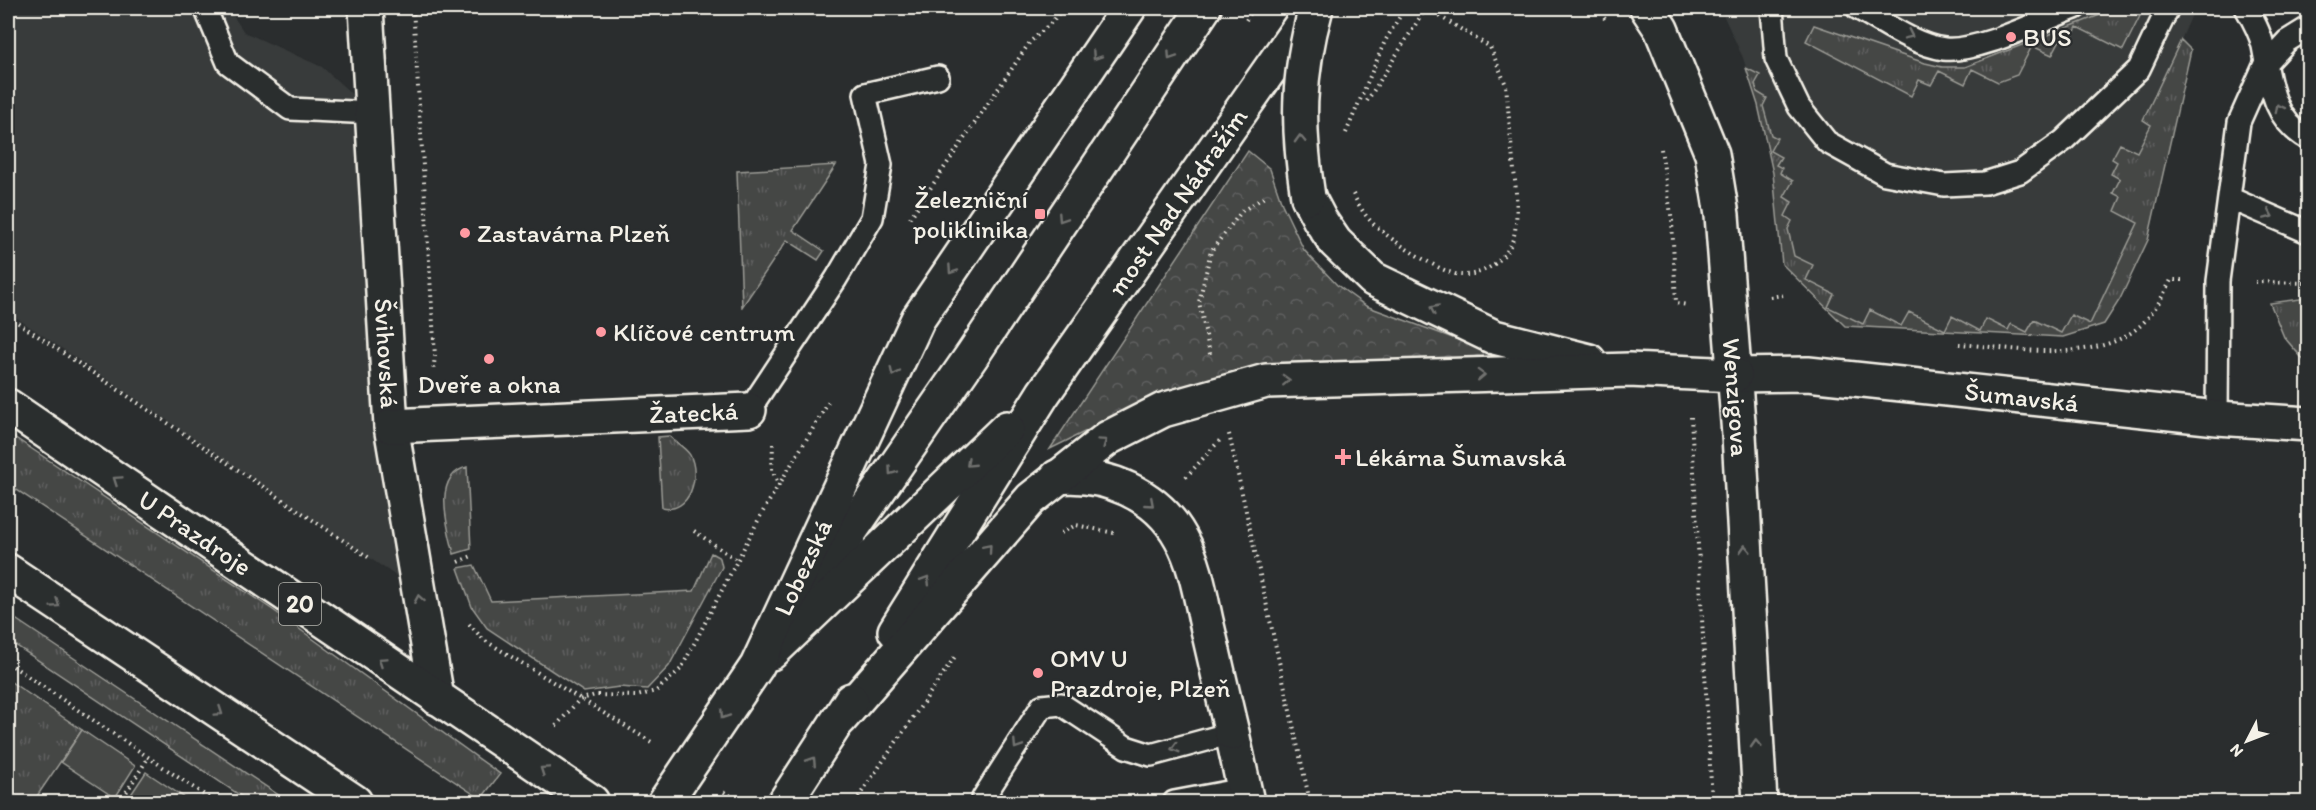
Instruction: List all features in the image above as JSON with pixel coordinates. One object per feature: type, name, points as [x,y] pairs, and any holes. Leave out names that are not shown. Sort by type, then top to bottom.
[{"type":"main road","name":"Švihovská","points":[[366,8],[391,426],[437,698]]},
{"type":"main road","name":"Lobezská","points":[[665,802],[757,666],[918,319],[1129,8]]},
{"type":"main road","points":[[757,666],[974,354],[1204,8]]},
{"type":"main road","points":[[1315,8],[1306,47],[1299,97],[1300,147],[1308,197],[1335,242],[1352,261],[1389,288],[1494,337],[1629,370]]},
{"type":"main road","name":"most Nad Nádražím","points":[[1043,394],[1315,8]]},
{"type":"main road","name":"Wenzigova","points":[[1647,8],[1661,29],[1712,154],[1722,215],[1735,375],[1760,802]]},
{"type":"main road","points":[[840,719],[1031,499],[1108,438],[1163,410],[1266,381],[1629,370]]},
{"type":"main road","name":"Šumavská","points":[[1629,370],[1735,375],[1808,374],[2217,418],[2308,424]]},
{"type":"main road","points":[[757,666],[1043,394]]},
{"type":"main road","points":[[785,802],[840,719],[1043,394]]},
{"type":"main road","name":"U Prazdroje","points":[[8,406],[592,802]]},
{"type":"main road","name":"Žatecká","points":[[391,426],[749,410]]},
{"type":"main road","points":[[1057,477],[1080,474],[1103,479],[1140,494],[1156,508],[1180,537],[1196,578],[1246,796]]},
{"type":"main road","points":[[8,572],[355,802]]},
{"type":"lane","points":[[205,8],[228,63],[290,109],[372,113]]},
{"type":"lane","points":[[1772,8],[1776,59],[1799,108],[1827,142],[1885,174],[1944,185],[1985,183],[2020,171],[2062,141],[2139,69],[2168,8]]},
{"type":"lane","points":[[1857,8],[1929,45],[1953,49],[1981,44],[2075,8]]},
{"type":"lane","points":[[2246,8],[2257,27],[2263,46],[2264,66],[2275,102],[2284,117],[2300,134],[2308,138]]},
{"type":"lane","points":[[2217,418],[2218,281],[2239,122],[2264,66],[2287,41],[2308,28]]},
{"type":"lane","name":"Žatecká","points":[[749,410],[836,279],[872,218],[881,165],[865,94],[938,77]]},
{"type":"lane","points":[[2229,198],[2308,232]]},
{"type":"lane","points":[[985,802],[983,798],[1042,706],[1061,704],[1126,747],[1151,755],[1232,733]]},
{"type":"lane","points":[[1174,802],[1246,796]]},
{"type":"path","points":[[1346,137],[1348,125],[1385,41],[1405,8]]},
{"type":"path","points":[[1350,184],[1363,213],[1393,239],[1442,268],[1459,275],[1487,269],[1498,261],[1510,246],[1516,229],[1506,85],[1490,47],[1426,8],[1367,100]]},
{"type":"path","points":[[1597,8],[1610,26]]},
{"type":"path","points":[[1660,145],[1672,221],[1676,303],[1686,305]]},
{"type":"path","points":[[1770,297],[1783,295]]},
{"type":"path","points":[[8,316],[418,591]]},
{"type":"path","points":[[496,802],[526,758],[579,700],[595,695],[637,696],[656,691],[681,669],[762,513],[835,393]]},
{"type":"path","points":[[1691,417],[1712,802]]},
{"type":"path","points":[[1228,431],[1310,802]]},
{"type":"path","points":[[694,531],[738,560]]},
{"type":"path","points":[[8,663],[215,802]]},
{"type":"path","points":[[120,802],[148,758]]},
{"type":"shaded area","points":[[8,8],[228,8],[244,32],[322,67],[373,113],[418,591],[8,312]]},
{"type":"shaded area","points":[[1720,8],[2195,8],[2181,40],[2191,50],[2148,240],[2120,299],[2104,324],[2063,337],[1845,326],[1782,264],[1773,173],[1758,105],[1743,58]]},
{"type":"green space","points":[[2118,8],[2140,16],[2123,50],[2077,27],[2069,44],[2060,40],[2052,55],[2032,46],[2017,75],[1998,82],[1972,69],[1965,84],[1939,71],[1931,85],[1919,80],[1911,96],[1806,41],[1814,25],[1925,63],[1942,67],[1965,67]]},
{"type":"green space","points":[[2181,40],[2191,50],[2148,240],[2120,299],[2104,324],[2063,337],[1845,326],[1782,264],[1773,173],[1758,105],[1746,68],[1760,75],[1755,84],[1757,92],[1767,98],[1763,106],[1771,135],[1777,138],[1770,151],[1781,157],[1776,165],[1782,168],[1780,173],[1793,181],[1784,197],[1792,202],[1785,216],[1792,221],[1788,229],[1794,256],[1813,265],[1806,280],[1834,294],[1828,307],[1863,324],[1870,310],[1901,326],[1909,312],[1945,330],[1952,316],[1980,331],[1986,319],[2008,330],[2011,324],[2027,332],[2034,320],[2061,333],[2071,315],[2090,324],[2138,223],[2115,211],[2121,197],[2113,193],[2120,179],[2111,174],[2117,162],[2112,159],[2120,144],[2137,152],[2151,125],[2143,120]]},
{"type":"green space","points":[[1248,151],[1270,169],[1282,204],[1304,250],[1337,285],[1366,306],[1510,359],[1505,365],[1261,365],[1135,407],[1050,449]]},
{"type":"green space","points":[[836,165],[793,230],[824,251],[818,260],[787,240],[742,307],[737,171]]},
{"type":"green space","points":[[2308,298],[2308,365],[2284,337],[2270,303]]},
{"type":"green space","points":[[8,433],[273,610],[500,774],[481,799],[8,484]]},
{"type":"green space","points":[[669,436],[690,455],[694,473],[691,492],[686,499],[680,505],[672,508],[662,508],[658,437]]},
{"type":"green space","points":[[467,467],[471,549],[454,554],[446,517],[445,492],[456,472]]},
{"type":"green space","points":[[711,553],[720,558],[722,567],[669,666],[647,689],[619,687],[584,692],[487,628],[472,607],[458,568],[474,565],[491,601],[694,591]]},
{"type":"green space","points":[[8,614],[289,802],[250,802],[8,640]]},
{"type":"green space","points":[[8,680],[82,730],[33,802],[8,802]]},
{"type":"green space","points":[[82,730],[135,766],[115,798],[61,762]]},
{"type":"green space","points":[[146,772],[191,802],[126,802]]},
{"type":"place","name":"BUS","points":[[2011,37]]},
{"type":"place","name":"Železniční poliklinika","points":[[1040,214]]},
{"type":"place","name":"Zastavárna Plzeň","points":[[465,233]]},
{"type":"place","name":"Klíčové centrum","points":[[601,332]]},
{"type":"place","name":"Dveře a okna","points":[[489,359]]},
{"type":"place","name":"Lékárna Šumavská","points":[[1343,457]]},
{"type":"place","name":"OMV U Prazdroje, Plzeň","points":[[1038,673]]}]
